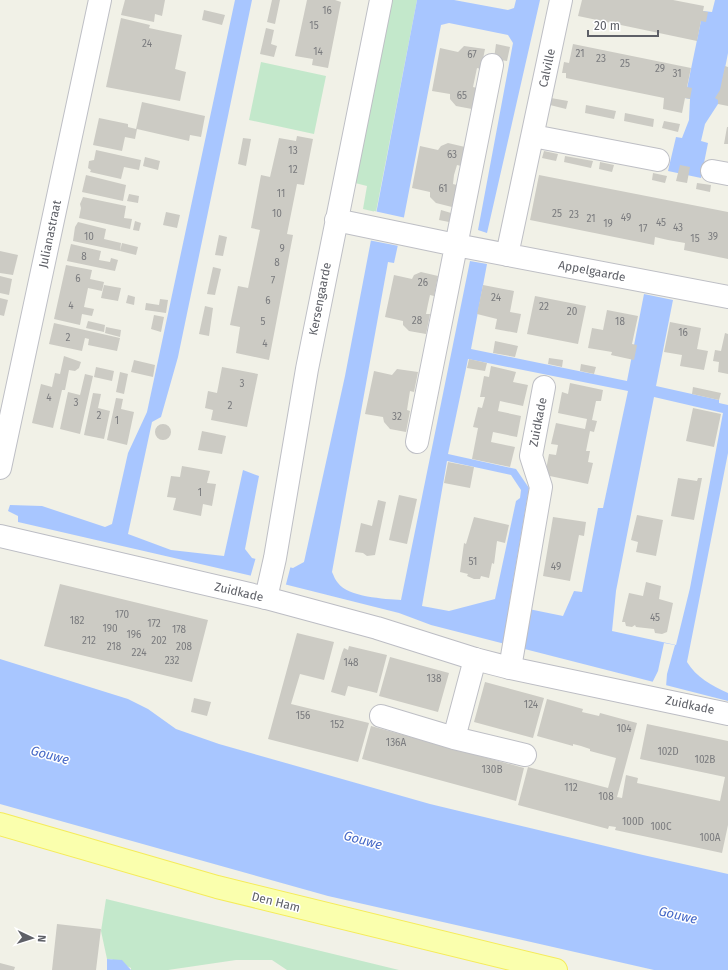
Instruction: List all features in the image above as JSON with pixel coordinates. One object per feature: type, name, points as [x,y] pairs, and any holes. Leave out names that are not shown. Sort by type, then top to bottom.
[{"type":"main road","name":"Den Ham","points":[[0,824],[216,887],[556,970]]},
{"type":"street","name":"Julianastraat","points":[[0,468],[5,422],[100,0]]},
{"type":"street","name":"Kersengaarde","points":[[267,592],[275,558],[306,369],[381,0]]},
{"type":"street","name":"Calville","points":[[501,254],[533,136],[561,0]]},
{"type":"street","points":[[417,442],[463,246],[492,65]]},
{"type":"street","points":[[533,136],[658,160]]},
{"type":"street","name":"Appelgaarde","points":[[336,220],[501,254],[728,297]]},
{"type":"street","name":"Zuidkade","points":[[510,668],[540,488],[531,456],[544,387]]},
{"type":"street","name":"Zuidkade","points":[[0,536],[267,592],[475,659],[510,668],[728,714]]},
{"type":"street","points":[[454,738],[475,659]]},
{"type":"street","points":[[381,716],[454,738],[525,755]]},
{"type":"green space","points":[[388,0],[417,0],[376,212],[363,209],[367,186],[351,182]]},
{"type":"green space","points":[[261,62],[326,76],[314,134],[249,120]]},
{"type":"green space","points":[[106,899],[399,970],[287,970],[272,960],[236,960],[168,970],[131,970],[131,968],[111,959],[107,959],[101,931]]},
{"type":"water","points":[[235,0],[252,0],[178,357],[161,417],[152,422],[128,534],[171,550],[224,556],[243,470],[259,476],[245,549],[252,558],[293,568],[304,562],[345,376],[417,0],[454,0],[508,10],[514,8],[516,0],[540,0],[487,233],[478,230],[513,43],[508,35],[449,23],[441,25],[394,263],[388,262],[332,572],[338,583],[343,588],[350,591],[367,596],[401,600],[470,261],[487,264],[471,349],[627,381],[644,294],[673,300],[656,386],[719,400],[719,403],[728,405],[728,453],[687,662],[695,672],[705,680],[728,693],[728,701],[431,625],[399,613],[248,575],[18,522],[18,516],[8,511],[10,505],[42,506],[105,527],[112,524],[128,453],[147,412]],"holes":[[[468,359],[628,391],[603,508],[598,508],[582,592],[574,591],[563,616],[509,605],[529,488],[516,469],[448,454]],[[654,397],[723,413],[690,588],[676,645],[612,631],[616,591]],[[447,461],[511,475],[521,490],[520,498],[516,501],[495,599],[449,611],[422,606]]]},
{"type":"water","points":[[715,0],[728,0],[728,53],[718,104],[705,124],[701,141],[708,143],[701,178],[668,171],[676,137],[682,138],[689,120],[690,99],[685,98],[703,11],[712,12]]},
{"type":"water","name":"Gouwe","points":[[0,659],[128,699],[148,709],[176,729],[219,744],[430,804],[728,874],[728,970],[654,970],[328,896],[0,804]]},
{"type":"water","points":[[107,959],[122,960],[131,970],[107,970]]},
{"type":"pier","points":[[374,211],[406,218],[399,246],[368,240]]},
{"type":"pier","points":[[256,557],[291,565],[285,588],[250,578]]},
{"type":"pier","points":[[664,643],[675,645],[667,674],[666,687],[652,683],[658,671]]},
{"type":"building","points":[[125,0],[165,0],[162,16],[155,14],[154,22],[121,15]]},
{"type":"building","points":[[272,0],[280,0],[275,24],[267,22]]},
{"type":"building","points":[[307,0],[335,0],[341,2],[328,68],[312,65],[313,59],[295,56]]},
{"type":"building","points":[[582,0],[673,0],[704,6],[703,11],[708,12],[706,22],[701,21],[697,41],[578,16]]},
{"type":"building","points":[[204,10],[225,15],[222,25],[202,20]]},
{"type":"building","points":[[121,18],[150,25],[149,28],[182,35],[175,69],[186,72],[180,101],[106,87]]},
{"type":"building","points":[[266,28],[274,30],[271,44],[277,46],[274,57],[260,54]]},
{"type":"building","points":[[496,44],[510,47],[507,61],[494,59]]},
{"type":"building","points":[[573,44],[691,68],[687,87],[692,88],[690,99],[685,98],[682,113],[663,109],[664,98],[566,78],[566,73],[562,73],[564,62],[569,63]]},
{"type":"building","points":[[464,46],[485,49],[481,69],[477,68],[473,87],[477,88],[472,109],[456,106],[450,99],[450,94],[432,91],[440,48],[458,52]]},
{"type":"building","points":[[725,66],[728,67],[728,106],[718,104],[718,100],[715,98],[720,90]]},
{"type":"building","points":[[551,98],[568,101],[566,109],[550,105]]},
{"type":"building","points":[[142,102],[205,116],[201,137],[190,135],[189,141],[137,129],[135,139],[125,137],[122,151],[93,145],[99,118],[128,124],[128,127],[136,129]]},
{"type":"building","points":[[586,105],[616,111],[614,119],[585,113]]},
{"type":"building","points":[[625,113],[654,119],[653,127],[624,121]]},
{"type":"building","points":[[664,121],[680,124],[678,132],[662,128]]},
{"type":"building","points":[[727,127],[728,144],[724,144]]},
{"type":"building","points":[[297,136],[313,139],[304,185],[297,184],[287,234],[293,235],[269,360],[236,353],[240,327],[230,325],[238,286],[248,288],[260,230],[251,228],[261,175],[270,177],[279,138],[296,141]]},
{"type":"building","points":[[243,138],[251,139],[246,166],[238,164]]},
{"type":"building","points":[[448,143],[465,147],[461,166],[457,165],[454,175],[453,184],[457,185],[452,207],[436,203],[430,197],[430,192],[412,188],[420,146],[438,150],[441,146]]},
{"type":"building","points":[[96,150],[141,160],[139,170],[124,167],[121,179],[90,172],[91,170],[88,168],[89,161],[94,160]]},
{"type":"building","points":[[544,151],[558,154],[556,161],[542,158]]},
{"type":"building","points":[[565,156],[593,161],[591,168],[564,162]]},
{"type":"building","points":[[145,157],[160,161],[158,170],[143,166]]},
{"type":"building","points":[[600,162],[614,165],[612,172],[599,169]]},
{"type":"building","points":[[680,165],[690,167],[687,183],[676,181]]},
{"type":"building","points":[[653,173],[667,176],[665,183],[652,180]]},
{"type":"building","points":[[86,175],[126,185],[123,201],[82,192]]},
{"type":"building","points":[[539,175],[728,212],[728,259],[684,250],[685,243],[655,237],[654,245],[530,220]]},
{"type":"building","points":[[697,183],[711,185],[710,192],[696,189]]},
{"type":"building","points":[[129,194],[139,196],[138,203],[127,201]]},
{"type":"building","points":[[83,197],[126,206],[124,218],[132,219],[130,229],[79,218],[81,208],[80,204]]},
{"type":"building","points":[[441,210],[451,213],[449,222],[439,220]]},
{"type":"building","points":[[166,212],[180,215],[177,228],[163,225]]},
{"type":"building","points":[[135,221],[141,223],[139,231],[133,230]]},
{"type":"building","points":[[78,222],[106,229],[104,239],[121,243],[120,251],[73,241],[75,227]]},
{"type":"building","points":[[219,235],[227,237],[223,256],[215,255]]},
{"type":"building","points":[[122,243],[138,247],[136,255],[120,251]]},
{"type":"building","points":[[71,244],[101,251],[99,260],[110,262],[111,258],[118,260],[115,271],[67,261]]},
{"type":"building","points":[[0,251],[18,255],[13,275],[0,273]]},
{"type":"building","points":[[66,265],[92,270],[90,279],[104,282],[102,291],[88,288],[84,307],[94,309],[92,316],[82,314],[80,325],[54,319]]},
{"type":"building","points":[[213,267],[221,269],[215,295],[207,294]]},
{"type":"building","points":[[421,272],[438,276],[434,296],[430,295],[428,304],[426,314],[430,314],[426,334],[409,331],[403,325],[403,321],[385,317],[394,275],[412,279],[414,275]]},
{"type":"building","points":[[0,276],[12,279],[9,295],[0,293]]},
{"type":"building","points":[[104,285],[121,288],[118,301],[101,298]]},
{"type":"building","points":[[483,285],[514,291],[510,312],[521,314],[517,333],[495,329],[497,319],[477,314]]},
{"type":"building","points":[[128,295],[135,297],[134,305],[126,303]]},
{"type":"building","points":[[535,296],[586,306],[578,344],[527,334]]},
{"type":"building","points":[[0,298],[8,300],[4,316],[0,315]]},
{"type":"building","points":[[160,299],[168,300],[166,313],[145,310],[146,303],[159,305]]},
{"type":"building","points":[[205,306],[213,308],[209,336],[199,334]]},
{"type":"building","points":[[607,310],[638,316],[632,344],[637,345],[634,360],[611,355],[612,352],[588,348],[592,328],[603,330]]},
{"type":"building","points":[[154,315],[164,317],[161,332],[151,329]]},
{"type":"building","points":[[88,321],[105,325],[104,332],[86,328]]},
{"type":"building","points":[[670,322],[701,328],[697,349],[708,351],[704,370],[680,366],[682,355],[664,352]]},
{"type":"building","points":[[54,323],[120,338],[117,351],[88,345],[89,339],[85,338],[82,351],[49,344]]},
{"type":"building","points":[[106,327],[121,330],[120,337],[105,333]]},
{"type":"building","points":[[725,333],[728,334],[728,374],[718,372],[719,362],[713,361],[715,350],[721,351]]},
{"type":"building","points":[[495,341],[518,346],[515,357],[493,353]]},
{"type":"building","points":[[64,356],[81,362],[79,368],[75,371],[69,370],[65,390],[62,390],[53,428],[32,423],[41,384],[52,387],[55,373],[60,374]]},
{"type":"building","points":[[549,358],[563,360],[562,367],[548,364]]},
{"type":"building","points":[[469,359],[487,363],[485,371],[467,368]]},
{"type":"building","points":[[134,360],[155,365],[153,377],[131,372]]},
{"type":"building","points":[[581,364],[596,367],[594,374],[580,371]]},
{"type":"building","points":[[491,366],[516,372],[513,382],[528,385],[523,406],[500,401],[498,411],[521,416],[517,437],[493,432],[491,442],[515,447],[510,467],[472,459],[478,428],[473,427],[478,407],[482,408],[485,397],[480,397],[484,376],[489,377]]},
{"type":"building","points":[[96,367],[114,371],[112,381],[94,377]]},
{"type":"building","points":[[222,367],[258,374],[247,427],[211,420],[213,410],[205,408],[208,391],[217,393]]},
{"type":"building","points":[[397,369],[418,372],[414,392],[410,391],[407,410],[410,411],[406,432],[390,429],[384,422],[383,417],[365,414],[374,371],[392,375]]},
{"type":"building","points":[[120,372],[128,374],[124,394],[116,392]]},
{"type":"building","points":[[85,374],[93,376],[80,434],[60,429],[68,392],[80,395]]},
{"type":"building","points":[[570,383],[603,390],[601,401],[596,401],[592,420],[597,421],[594,432],[590,431],[586,451],[590,451],[588,462],[593,463],[588,484],[545,475],[549,454],[556,455],[558,445],[551,444],[556,423],[585,429],[587,419],[558,413],[562,392],[568,394]]},
{"type":"building","points":[[693,387],[721,393],[719,400],[692,394]]},
{"type":"building","points":[[93,393],[101,394],[98,408],[110,411],[104,439],[84,435]]},
{"type":"building","points":[[116,398],[123,399],[121,409],[134,412],[127,445],[107,440]]},
{"type":"building","points":[[693,408],[721,414],[714,447],[686,441]]},
{"type":"building","points":[[160,424],[166,424],[171,429],[169,438],[166,440],[160,440],[155,435],[155,429]]},
{"type":"building","points":[[202,431],[226,436],[222,454],[198,450]]},
{"type":"building","points":[[448,462],[474,467],[470,488],[444,483]]},
{"type":"building","points":[[182,466],[210,471],[207,483],[216,484],[212,506],[203,504],[201,516],[173,510],[176,498],[167,497],[171,476],[180,477]]},
{"type":"building","points":[[678,478],[697,481],[698,478],[702,478],[694,520],[671,516]]},
{"type":"building","points":[[399,495],[417,499],[407,544],[389,540]]},
{"type":"building","points":[[378,500],[386,502],[375,555],[367,556],[363,553],[355,552],[361,523],[372,526]]},
{"type":"building","points":[[637,515],[663,520],[656,556],[636,552],[638,542],[631,540]]},
{"type":"building","points":[[474,517],[509,525],[505,543],[497,541],[494,564],[492,563],[489,578],[481,576],[480,579],[474,579],[467,576],[468,574],[460,572],[464,543],[466,544]]},
{"type":"building","points":[[553,517],[586,522],[584,536],[579,535],[570,581],[543,576]]},
{"type":"building","points":[[646,582],[661,586],[659,599],[673,603],[667,632],[662,634],[655,633],[654,629],[636,627],[635,625],[632,627],[626,626],[625,622],[622,622],[629,593],[643,596]]},
{"type":"building","points":[[60,584],[208,620],[192,682],[44,646]]},
{"type":"building","points":[[297,633],[334,642],[324,680],[300,674],[291,704],[369,723],[358,762],[268,739]]},
{"type":"building","points":[[349,646],[387,655],[377,693],[348,686],[345,696],[331,692],[342,653],[344,648],[348,650]]},
{"type":"building","points":[[390,657],[449,673],[438,712],[379,696]]},
{"type":"building","points":[[485,682],[544,698],[533,738],[474,722]]},
{"type":"building","points":[[194,698],[211,702],[207,716],[191,712]]},
{"type":"building","points":[[547,699],[583,709],[582,712],[599,716],[600,713],[637,723],[617,797],[622,798],[626,775],[638,778],[637,783],[720,801],[725,777],[640,759],[647,724],[728,741],[728,825],[722,853],[615,830],[616,827],[609,826],[608,829],[518,805],[528,767],[608,788],[616,758],[590,751],[590,749],[581,746],[573,744],[573,746],[537,736]]},
{"type":"building","points":[[371,726],[524,768],[516,801],[362,759]]},
{"type":"building","points":[[57,924],[101,929],[96,970],[52,970]]},
{"type":"building","points":[[0,963],[15,967],[14,970],[0,970]]}]
